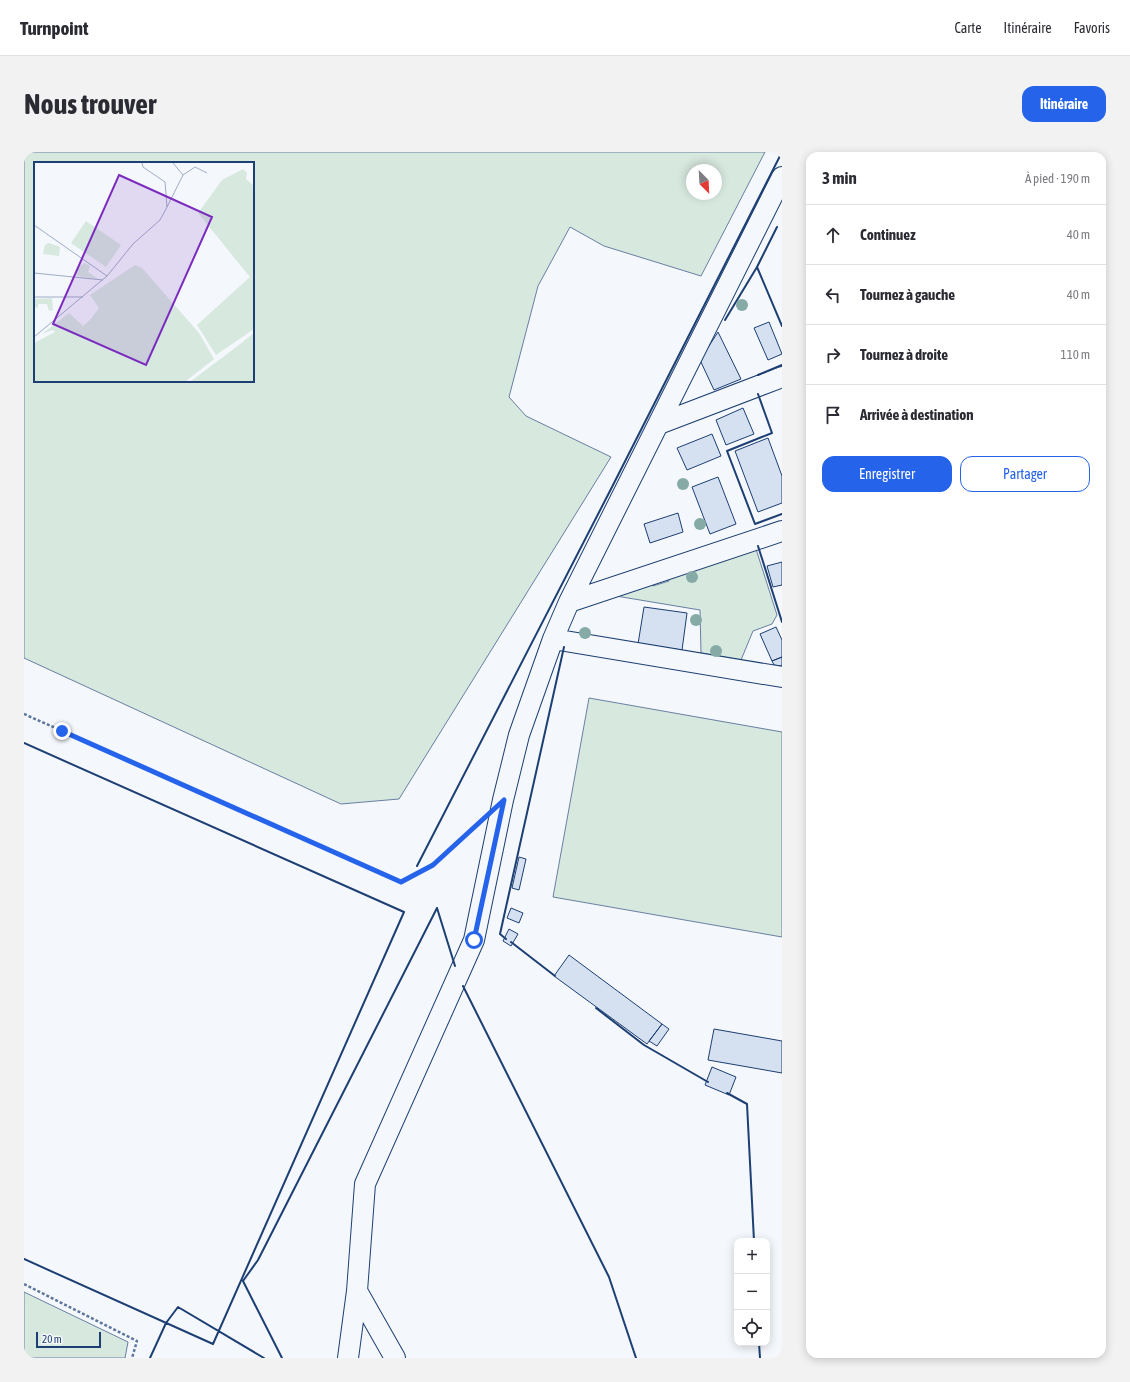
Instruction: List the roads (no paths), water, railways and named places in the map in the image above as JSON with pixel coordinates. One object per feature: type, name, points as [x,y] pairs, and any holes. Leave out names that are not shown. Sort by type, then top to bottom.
[{"type":"street","points":[[348,1358],[357,1291],[365,1184],[474,940],[519,735],[553,638],[569,602],[782,177]]},
{"type":"street","points":[[659,424],[782,377]]},
{"type":"street","points":[[569,602],[782,531]]},
{"type":"street","points":[[553,638],[782,677]]},
{"type":"street","points":[[357,1291],[395,1358]]}]
